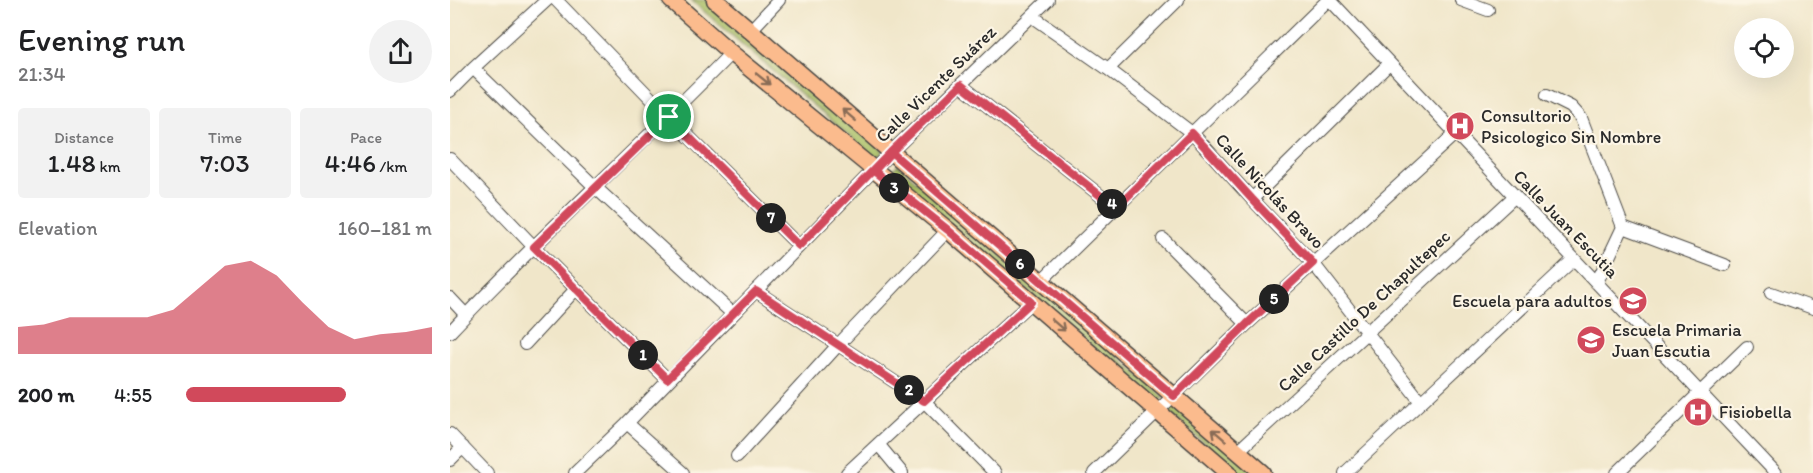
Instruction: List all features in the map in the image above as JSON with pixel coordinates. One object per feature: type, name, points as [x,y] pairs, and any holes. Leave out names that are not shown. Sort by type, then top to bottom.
[{"type":"main road","points":[[671,0],[731,53],[948,230],[1158,411],[1222,471]]},
{"type":"main road","points":[[715,0],[1263,473]]},
{"type":"street","points":[[450,91],[547,0]]},
{"type":"street","points":[[556,0],[669,117],[799,246]]},
{"type":"street","points":[[751,30],[780,0]]},
{"type":"street","name":"Calle Vicente Suárez","points":[[575,473],[627,423],[667,379],[891,152],[1048,0]]},
{"type":"street","points":[[1108,69],[1178,0]]},
{"type":"street","points":[[1041,282],[1329,0]]},
{"type":"street","name":"Calle Juan Escutia","points":[[1329,0],[1776,473]]},
{"type":"street","points":[[1461,0],[1488,10]]},
{"type":"street","name":"Calle Nicolás Bravo","points":[[1032,16],[1108,69],[1192,133],[1313,263],[1421,402]]},
{"type":"street","points":[[450,332],[731,53]]},
{"type":"street","points":[[1252,199],[1389,64]]},
{"type":"street","points":[[473,68],[595,187],[733,314]]},
{"type":"street","points":[[961,85],[1116,208]]},
{"type":"street","points":[[1547,95],[1571,107],[1581,118],[1623,227],[1597,282]]},
{"type":"street","points":[[1094,473],[1247,324],[1456,133]]},
{"type":"street","points":[[450,159],[534,247],[667,379]]},
{"type":"street","name":"Calle Castillo De Chapultepec","points":[[1238,452],[1515,196]]},
{"type":"street","points":[[1623,227],[1725,265]]},
{"type":"street","points":[[737,456],[839,344],[948,230]]},
{"type":"street","points":[[1163,239],[1247,324]]},
{"type":"street","points":[[1345,473],[1574,259]]},
{"type":"street","points":[[525,344],[576,289]]},
{"type":"street","points":[[756,291],[924,401],[995,473]]},
{"type":"street","points":[[1772,292],[1813,308]]},
{"type":"street","points":[[450,298],[466,315]]},
{"type":"street","points":[[847,473],[1031,302]]},
{"type":"street","points":[[1617,473],[1747,347]]},
{"type":"street","points":[[627,423],[683,473]]},
{"type":"street","points":[[450,434],[487,473]]},
{"type":"street","points":[[878,444],[902,473]]},
{"type":"street","points":[[450,460],[463,447]]},
{"type":"green space","points":[[691,0],[709,0],[883,150],[880,156],[873,157]]},
{"type":"green space","points":[[898,165],[1164,397],[1160,402],[1156,401],[896,177],[892,170]]},
{"type":"green space","points":[[1176,404],[1256,473],[1238,473],[1169,412],[1169,409]]},
{"type":"place","name":"Consultorio Psicologico Sin Nombre","points":[[1460,126]]},
{"type":"place","name":"Escuela para adultos","points":[[1633,301]]},
{"type":"place","name":"Escuela Primaria Juan Escutia","points":[[1591,340]]},
{"type":"place","name":"Fisiobella","points":[[1698,412]]},
{"type":"route","points":[[669,117],[534,247],[667,379],[756,291],[924,401],[1031,302],[948,230],[874,171],[891,152],[961,85],[1116,208],[1192,133],[1313,263],[1174,396],[891,152],[799,246],[669,117]]}]
